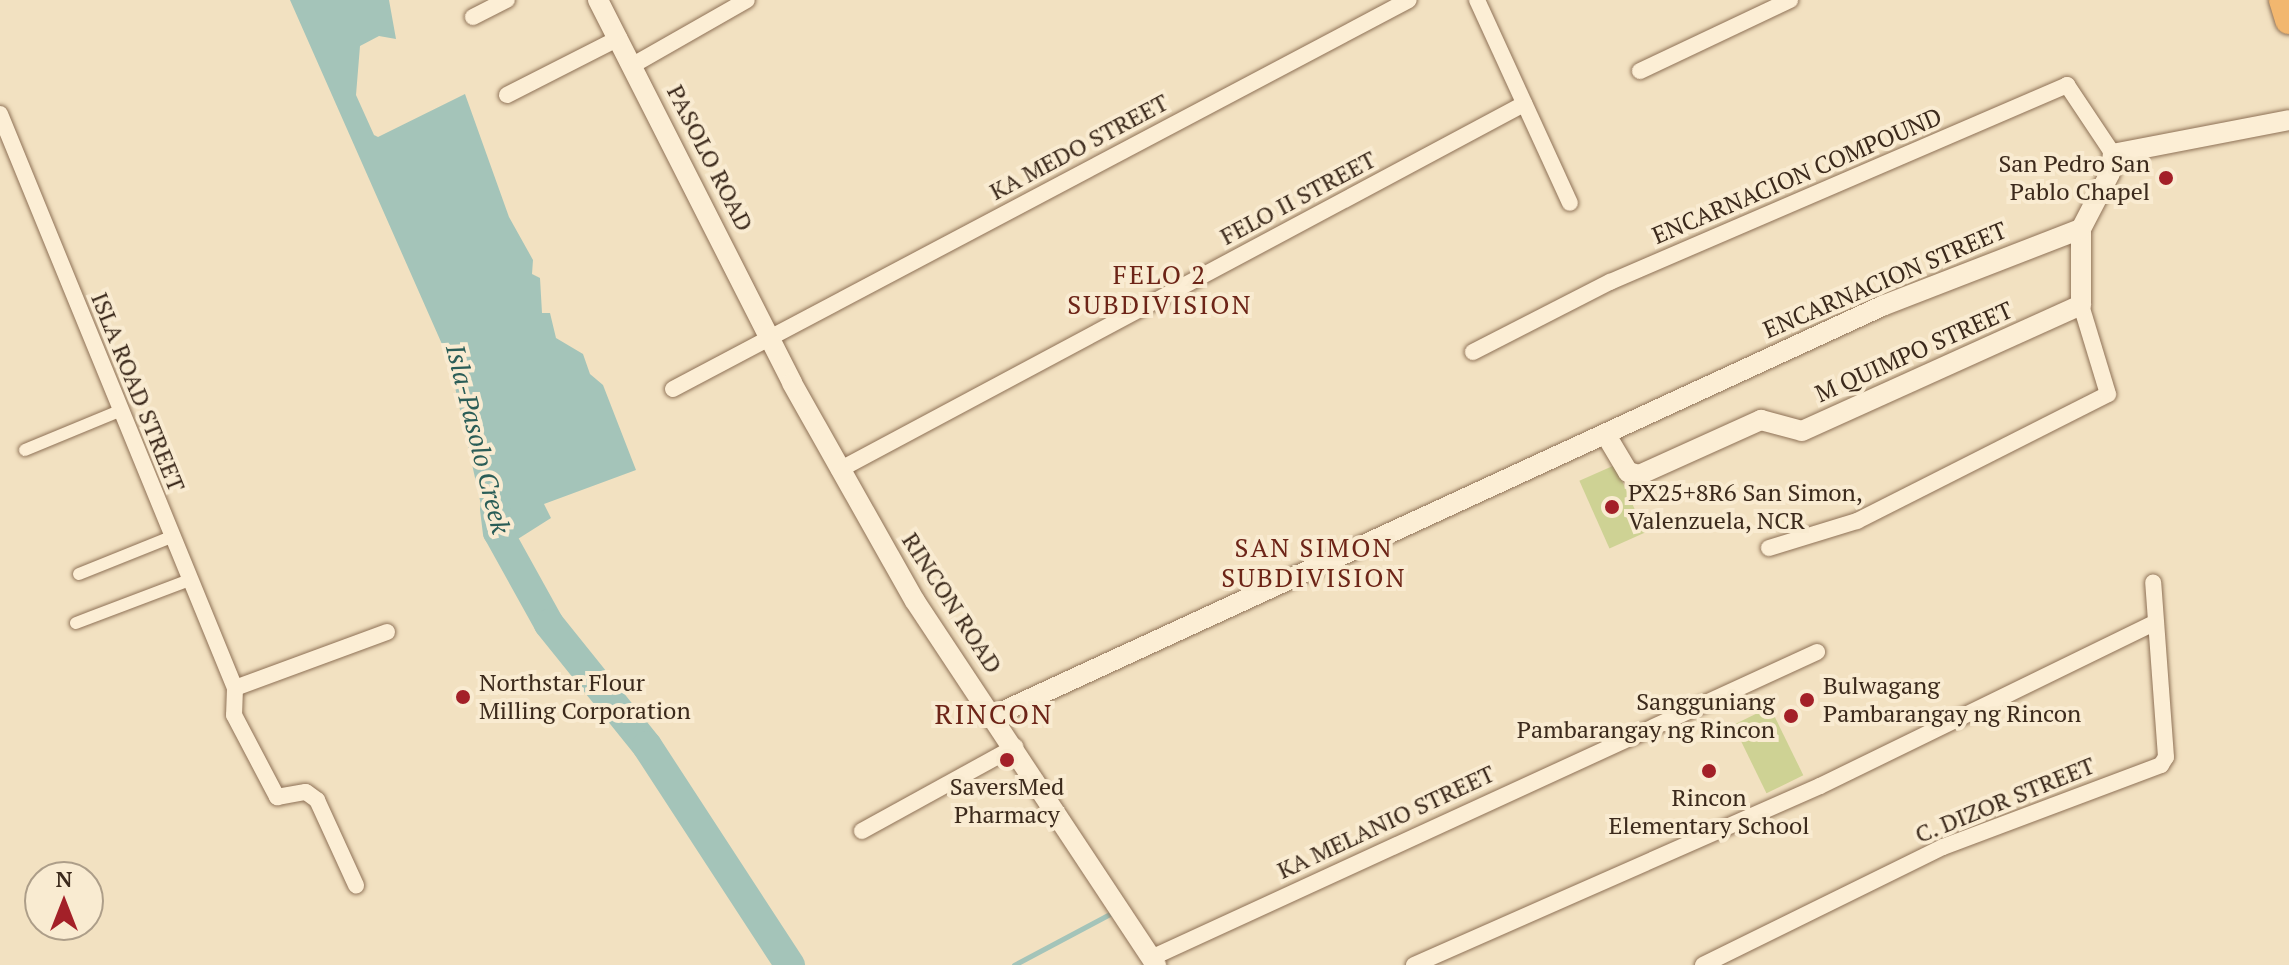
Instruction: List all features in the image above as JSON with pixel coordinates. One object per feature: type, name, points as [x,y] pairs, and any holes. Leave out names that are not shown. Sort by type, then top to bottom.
[{"type":"highway","points":[[2283,0],[2289,20]]},
{"type":"street","points":[[473,17],[507,0]]},
{"type":"street","name":"PASOLO ROAD","points":[[598,0],[774,340]]},
{"type":"street","points":[[633,65],[747,0]]},
{"type":"street","name":"KA MEDO STREET","points":[[673,389],[774,340],[1409,0]]},
{"type":"street","points":[[1477,0],[1570,203]]},
{"type":"street","points":[[1640,71],[1790,0]]},
{"type":"street","points":[[507,95],[619,38]]},
{"type":"street","name":"ENCARNACION COMPOUND","points":[[1473,352],[1610,282],[2067,85],[2113,154]]},
{"type":"street","name":"FELO II STREET","points":[[839,470],[1524,104]]},
{"type":"street","name":"ISLA ROAD STREET","points":[[0,114],[119,411],[235,688],[234,715],[277,797],[311,793],[356,885]]},
{"type":"street","points":[[1769,548],[1857,521],[2108,394],[2081,305],[2081,229],[2110,173],[2113,154],[2289,120]]},
{"type":"street","name":"ENCARNACION STREET","points":[[995,715],[1882,306],[2081,229]]},
{"type":"street","name":"M QUIMPO STREET","points":[[1606,435],[1628,472],[1639,475],[1767,420],[1802,431],[2081,305]]},
{"type":"street","name":"RINCON ROAD","points":[[774,340],[839,470],[915,601],[995,715],[1153,962]]},
{"type":"street","points":[[25,450],[119,411]]},
{"type":"street","points":[[79,574],[171,537]]},
{"type":"street","points":[[76,623],[189,580]]},
{"type":"street","name":"C. DIZOR STREET","points":[[1703,965],[1943,847],[2161,765],[2166,757],[2153,582]]},
{"type":"street","points":[[1414,965],[1820,786],[2154,623]]},
{"type":"street","points":[[235,688],[387,632]]},
{"type":"street","name":"KA MELANIO STREET","points":[[1153,962],[1817,652]]},
{"type":"street","points":[[862,831],[1015,747]]},
{"type":"green space","name":"PX25+8R6 San Simon, Valenzuela, NCR","points":[[1615,465],[1645,533],[1609,548],[1579,481]]},
{"type":"green space","points":[[1770,707],[1803,775],[1766,793],[1733,725]]},
{"type":"water","points":[[290,0],[389,0],[396,39],[379,36],[360,46],[356,95],[374,135],[378,137],[465,94],[509,217],[533,260],[532,274],[540,278],[542,313],[550,313],[556,338],[583,354],[590,374],[603,385],[636,470],[544,504],[551,518],[507,546],[497,547],[485,523],[449,360]]},
{"type":"waterway","name":"Isla-Pasolo Creek","points":[[495,509],[498,532],[549,624],[647,746],[790,965]]},
{"type":"waterway","points":[[1014,965],[1110,914]]},
{"type":"place","name":"San Pedro San Pablo Chapel","points":[[2166,178]]},
{"type":"place","name":"PX25+8R6 San Simon, Valenzuela, NCR","points":[[1612,507]]},
{"type":"place","name":"Northstar Flour Milling Corporation","points":[[463,697]]},
{"type":"place","name":"Bulwagang Pambarangay ng Rincon","points":[[1807,700]]},
{"type":"place","name":"Sangguniang Pambarangay ng Rincon","points":[[1791,716]]},
{"type":"place","name":"SaversMed Pharmacy","points":[[1007,760]]},
{"type":"place","name":"Rincon Elementary School","points":[[1709,771]]},
{"type":"district","name":"FELO 2 SUBDIVISION","points":[[1160,290]]},
{"type":"district","name":"SAN SIMON SUBDIVISION","points":[[1314,563]]},
{"type":"district","name":"RINCON","points":[[994,714]]}]
